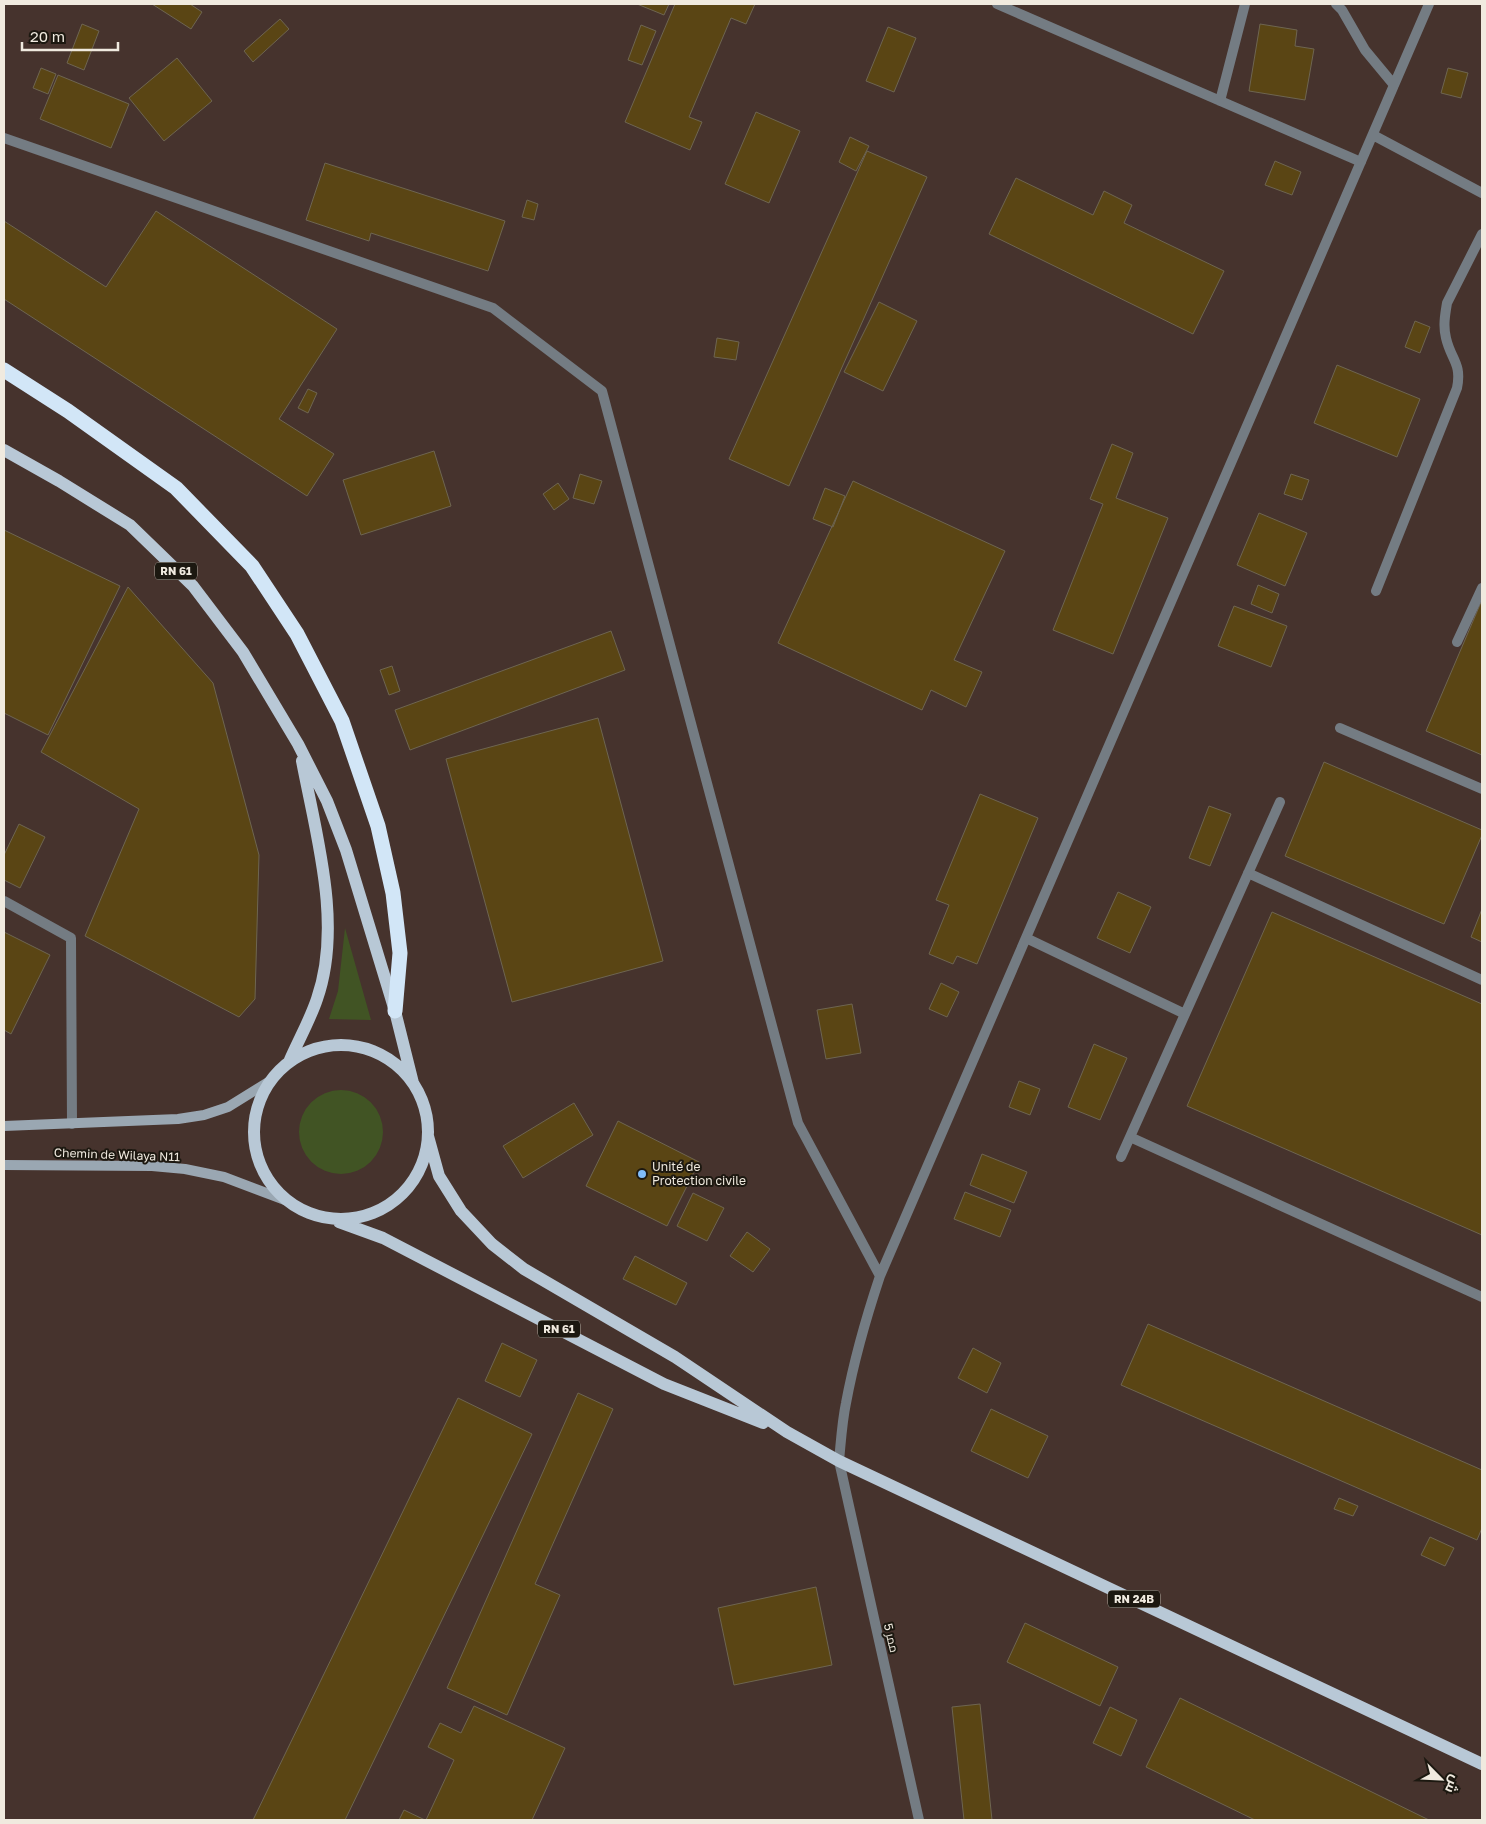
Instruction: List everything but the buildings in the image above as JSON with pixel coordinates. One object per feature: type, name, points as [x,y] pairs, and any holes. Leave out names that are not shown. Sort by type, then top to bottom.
[{"type":"highway","points":[[4,370],[68,411],[176,488],[252,566],[297,634],[342,721],[378,826],[393,893],[400,953],[395,1011]]},
{"type":"main road","name":"RN 61","points":[[4,450],[60,480],[130,526],[193,586],[243,652],[298,744],[327,801],[346,850],[395,1011],[413,1082]]},
{"type":"main road","name":"RN 61","points":[[289,1062],[318,999],[329,941],[319,850],[298,744]]},
{"type":"main road","points":[[4,1126],[178,1119],[204,1115],[228,1107],[270,1081],[289,1062],[312,1050],[340,1045],[368,1049],[393,1062],[413,1082],[425,1108],[428,1136],[422,1164],[408,1188],[386,1207],[360,1218],[334,1220],[308,1214],[285,1200],[267,1181],[256,1157],[253,1130],[258,1104],[270,1081]]},
{"type":"main road","name":"RN 61","points":[[428,1136],[439,1176],[461,1210],[492,1244],[524,1269],[675,1357],[786,1432]]},
{"type":"main road","name":"Chemin de Wilaya N11","points":[[4,1165],[152,1166],[185,1169],[224,1177],[285,1200]]},
{"type":"main road","name":"RN 61","points":[[334,1220],[383,1238],[664,1384],[786,1432]]},
{"type":"main road","name":"RN 24B","points":[[786,1432],[839,1460],[1482,1764]]},
{"type":"lane","points":[[997,4],[1361,162]]},
{"type":"lane","points":[[1220,101],[1245,4]]},
{"type":"lane","name":"ممر 5","points":[[919,1820],[839,1460],[854,1361],[866,1318],[880,1276],[1429,4]]},
{"type":"lane","points":[[1340,6],[1365,50],[1394,85]]},
{"type":"lane","points":[[1373,135],[1482,192]]},
{"type":"lane","points":[[4,138],[493,308],[602,391],[798,1123],[880,1276]]},
{"type":"lane","points":[[1376,591],[1457,388],[1458,368],[1446,338],[1445,314],[1447,303],[1482,234]]},
{"type":"lane","points":[[1457,642],[1482,588]]},
{"type":"lane","points":[[1340,728],[1482,789]]},
{"type":"lane","points":[[1121,1157],[1280,802]]},
{"type":"lane","points":[[1248,873],[1482,980]]},
{"type":"lane","points":[[4,901],[70,938],[72,1124]]},
{"type":"lane","points":[[1026,938],[1185,1014]]},
{"type":"lane","points":[[1130,1137],[1482,1297]]},
{"type":"shaded area","points":[[4,4],[1482,4],[1482,1820],[4,1820]]},
{"type":"green space","points":[[345,928],[371,1020],[329,1019],[338,991]]},
{"type":"green space","points":[[341,1090],[364,1097],[376,1109],[383,1132],[376,1155],[364,1167],[341,1174],[318,1167],[306,1155],[299,1132],[306,1109],[318,1097]]},
{"type":"place","name":"Unité de Protection civile","points":[[642,1174]]}]
